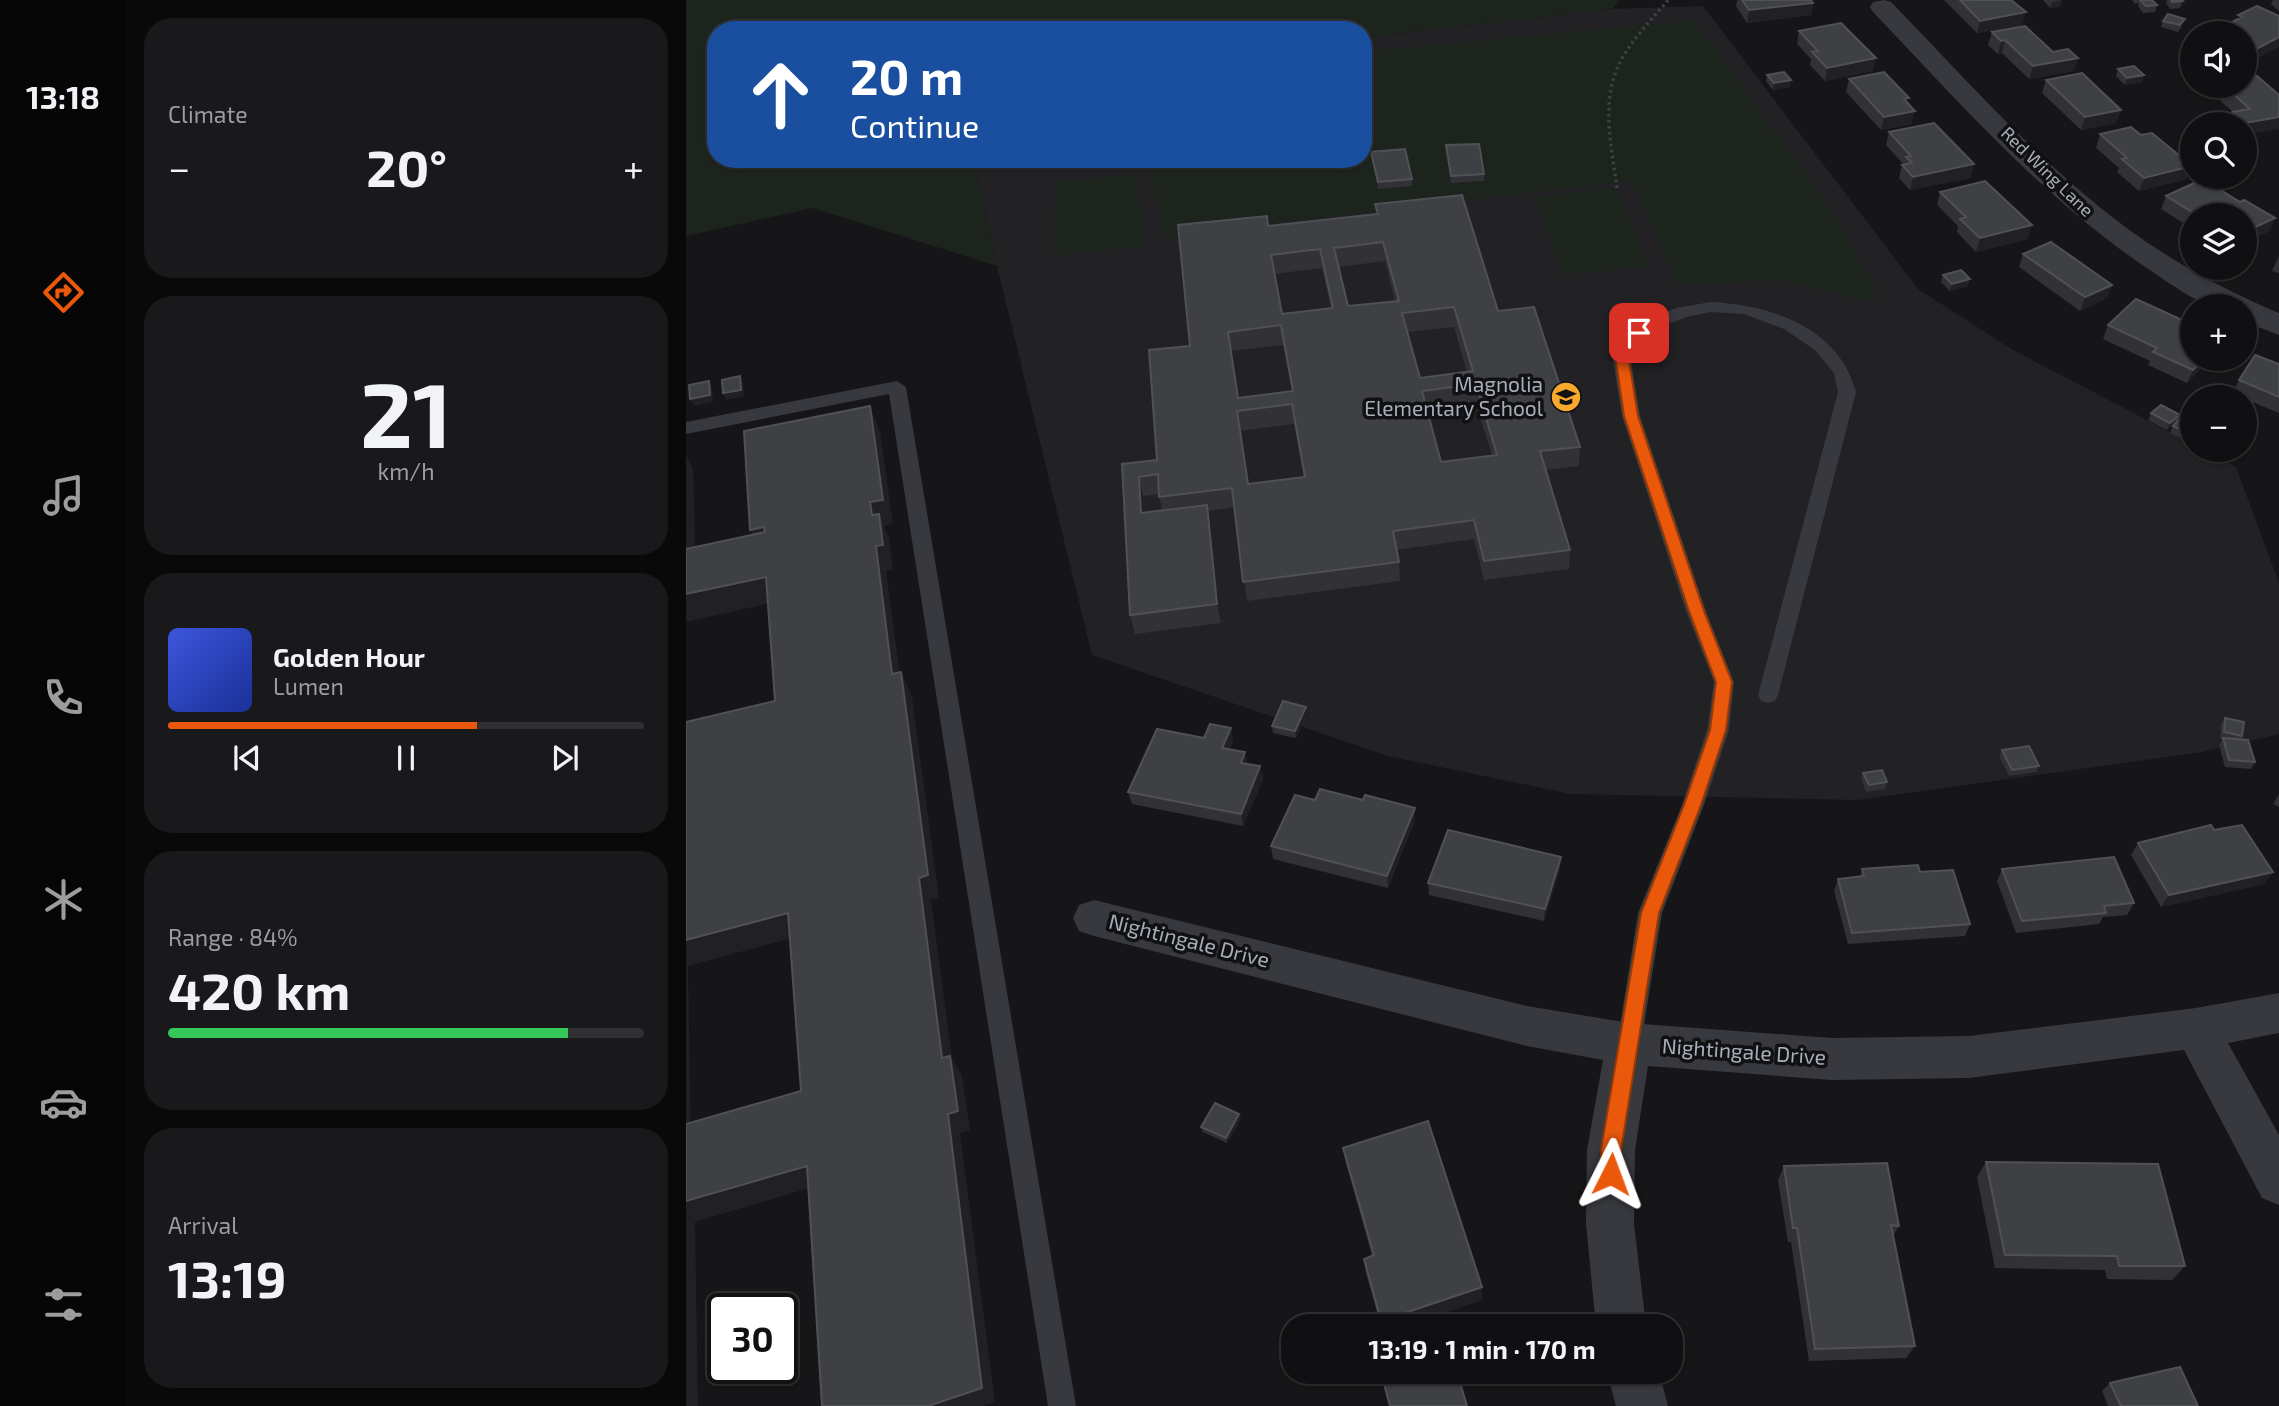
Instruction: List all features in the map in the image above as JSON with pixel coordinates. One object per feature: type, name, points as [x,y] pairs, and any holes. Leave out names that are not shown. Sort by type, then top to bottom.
[{"type":"street","name":"Red Wing Lane","points":[[1882,7],[2047,174],[2100,222],[2142,253],[2215,294]]},
{"type":"street","points":[[2257,315],[2279,325]]},
{"type":"street","name":"Nightingale Drive","points":[[1094,918],[1527,1026],[1629,1044],[1832,1059],[1969,1058],[2196,1028],[2279,1013]]},
{"type":"street","points":[[2196,1028],[2279,1182]]},
{"type":"street","points":[[1620,1314],[1610,1224],[1611,1150],[1629,1044]]},
{"type":"street","points":[[1636,1384],[1642,1406]]},
{"type":"lane","points":[[1629,1044],[1650,913],[1693,805],[1718,730],[1724,682],[1696,611],[1631,416],[1622,361],[1627,348],[1639,333],[1682,312],[1712,307],[1746,309],[1790,325],[1831,355],[1843,372],[1847,392],[1768,695]]},
{"type":"lane","points":[[686,428],[897,387],[1062,1406]]},
{"type":"path","points":[[1617,188],[1609,142],[1613,77],[1622,58],[1668,0]]},
{"type":"shaded area","points":[[686,0],[1620,0],[1612,9],[1372,36],[1372,21],[707,21],[707,168],[976,168],[997,266],[813,208],[686,236]]},
{"type":"shaded area","name":"Magnolia Elementary School","points":[[1703,6],[1918,289],[2013,350],[2180,437],[2180,462],[2226,462],[2236,467],[2279,583],[2279,734],[2202,752],[1858,800],[1571,794],[1388,756],[1092,655],[997,266],[976,168],[1372,168],[1372,36],[1612,9]]},
{"type":"shaded area","points":[[1694,20],[1839,220],[1875,290],[1872,302],[1781,281],[1678,284],[1631,181],[1164,236],[1150,168],[1372,168],[1372,51]]},
{"type":"shaded area","points":[[1138,174],[1143,246],[1053,255],[1057,182]]},
{"type":"shaded area","points":[[1617,188],[1649,266],[1563,275],[1535,197]]},
{"type":"building","points":[[1742,0],[1811,0],[1813,3],[1749,10]]},
{"type":"building","points":[[1960,0],[2011,0],[2026,12],[1980,21]]},
{"type":"building","points":[[2140,0],[2152,0],[2157,5],[2146,6]]},
{"type":"building","points":[[2257,6],[2279,16],[2279,37],[2257,49],[2257,21],[2234,21],[2242,17],[2238,15]]},
{"type":"building","points":[[2168,14],[2185,19],[2180,21],[2180,25],[2163,21]]},
{"type":"building","points":[[1841,23],[1876,58],[1827,68],[1812,52],[1818,51],[1799,31]]},
{"type":"building","points":[[2025,26],[2053,52],[2068,49],[2078,58],[2033,66],[2005,40],[2001,41],[1992,32]]},
{"type":"building","points":[[2134,66],[2144,75],[2127,78],[2118,69]]},
{"type":"building","points":[[1784,72],[1791,80],[1774,83],[1767,75]]},
{"type":"building","points":[[1884,72],[1909,98],[1904,99],[1915,111],[1884,117],[1849,79]]},
{"type":"building","points":[[2082,73],[2121,110],[2085,117],[2046,80]]},
{"type":"building","points":[[2257,76],[2279,95],[2279,117],[2257,121],[2257,112],[2233,112],[2250,109],[2238,98],[2257,98]]},
{"type":"building","points":[[1934,123],[1974,164],[1913,177],[1902,165],[1912,163],[1906,157],[1911,156],[1889,132]]},
{"type":"building","points":[[2131,127],[2141,135],[2152,133],[2180,156],[2180,169],[2144,178],[2122,159],[2127,158],[2100,134]]},
{"type":"building","points":[[1479,144],[1484,174],[1451,176],[1446,145]]},
{"type":"building","points":[[1405,149],[1412,179],[1378,182],[1372,152]]},
{"type":"building","points":[[1985,181],[2032,225],[1980,238],[1960,219],[1966,217],[1940,192]]},
{"type":"building","points":[[2181,189],[2219,189],[2240,202],[2244,200],[2249,203],[2180,205],[2166,196]]},
{"type":"building","name":"Magnolia Elementary School","points":[[1462,195],[1498,311],[1534,307],[1580,447],[1540,451],[1570,550],[1484,561],[1474,520],[1393,531],[1399,562],[1243,582],[1232,488],[1159,497],[1158,474],[1139,477],[1141,513],[1207,505],[1217,604],[1130,615],[1122,464],[1157,460],[1149,350],[1190,346],[1178,225],[1267,216],[1268,226],[1378,214],[1375,204]],"holes":[[[1383,242],[1399,301],[1348,306],[1334,248]],[[1320,249],[1333,308],[1282,314],[1271,255]],[[1454,307],[1473,371],[1420,378],[1402,313]],[[1281,325],[1293,391],[1238,398],[1228,332]],[[1476,384],[1497,455],[1441,462],[1422,391]],[[1292,404],[1305,477],[1248,484],[1237,411]]]},
{"type":"building","points":[[2257,208],[2275,218],[2257,226]]},
{"type":"building","points":[[2051,242],[2112,285],[2085,297],[2023,254]]},
{"type":"building","points":[[1961,270],[1970,279],[1952,284],[1943,275]]},
{"type":"building","points":[[2136,299],[2180,319],[2180,364],[2153,352],[2157,348],[2108,325]]},
{"type":"building","points":[[2257,356],[2279,364],[2279,397],[2257,388],[2257,385],[2239,380],[2245,371],[2257,371]]},
{"type":"building","points":[[740,376],[741,390],[723,393],[722,380]]},
{"type":"building","points":[[709,381],[710,395],[690,399],[689,385]]},
{"type":"building","points":[[2161,405],[2180,415],[2170,423],[2151,413]]},
{"type":"building","points":[[870,406],[883,500],[870,502],[872,515],[879,514],[883,545],[876,546],[892,674],[901,672],[928,875],[919,878],[942,1058],[950,1056],[958,1111],[948,1114],[982,1388],[928,1406],[822,1406],[807,1166],[686,1201],[686,1124],[801,1091],[788,913],[686,940],[686,722],[775,701],[766,577],[686,594],[686,549],[765,532],[764,527],[750,530],[744,431]]},
{"type":"building","points":[[2180,418],[2180,429],[2173,426]]},
{"type":"building","points":[[1283,701],[1306,707],[1295,731],[1272,726]]},
{"type":"building","points":[[2225,718],[2244,722],[2242,736],[2224,732]]},
{"type":"building","points":[[1210,724],[1231,728],[1222,748],[1245,752],[1241,763],[1260,766],[1241,814],[1128,792],[1157,729],[1204,738]]},
{"type":"building","points":[[2223,738],[2248,740],[2255,762],[2229,760]]},
{"type":"building","points":[[2029,746],[2039,766],[2012,770],[2002,750]]},
{"type":"building","points":[[1882,770],[1887,782],[1869,785],[1863,773]]},
{"type":"building","points":[[1320,789],[1363,800],[1365,795],[1415,808],[1387,876],[1271,846],[1295,795],[1315,800]]},
{"type":"building","points":[[2211,825],[2214,830],[2242,825],[2273,872],[2169,895],[2138,843]]},
{"type":"building","points":[[1448,830],[1561,857],[1545,909],[1428,883]]},
{"type":"building","points":[[2114,857],[2134,903],[2104,906],[2106,913],[2022,921],[2002,869]]},
{"type":"building","points":[[1918,865],[1920,872],[1953,870],[1970,924],[1852,933],[1838,879],[1864,876],[1862,869]]},
{"type":"building","points":[[1215,1103],[1239,1114],[1226,1138],[1201,1127]]},
{"type":"building","points":[[1428,1121],[1482,1287],[1402,1314],[1379,1314],[1364,1259],[1374,1255],[1343,1148]]},
{"type":"building","points":[[1986,1162],[2158,1164],[2185,1266],[2119,1266],[2117,1256],[2005,1255]]},
{"type":"building","points":[[1887,1163],[1899,1226],[1891,1225],[1915,1346],[1815,1349],[1797,1228],[1793,1228],[1784,1166]]},
{"type":"building","points":[[2180,1367],[2198,1406],[2121,1406],[2110,1383]]},
{"type":"building","points":[[1384,1384],[1461,1384],[1467,1406],[1390,1406]]},
{"type":"place","name":"Magnolia Elementary School","points":[[1566,397]]},
{"type":"route","points":[[1611,1174],[1611,1150],[1650,913],[1693,805],[1718,730],[1724,682],[1696,611],[1631,416],[1622,361],[1627,348],[1639,333]]}]
